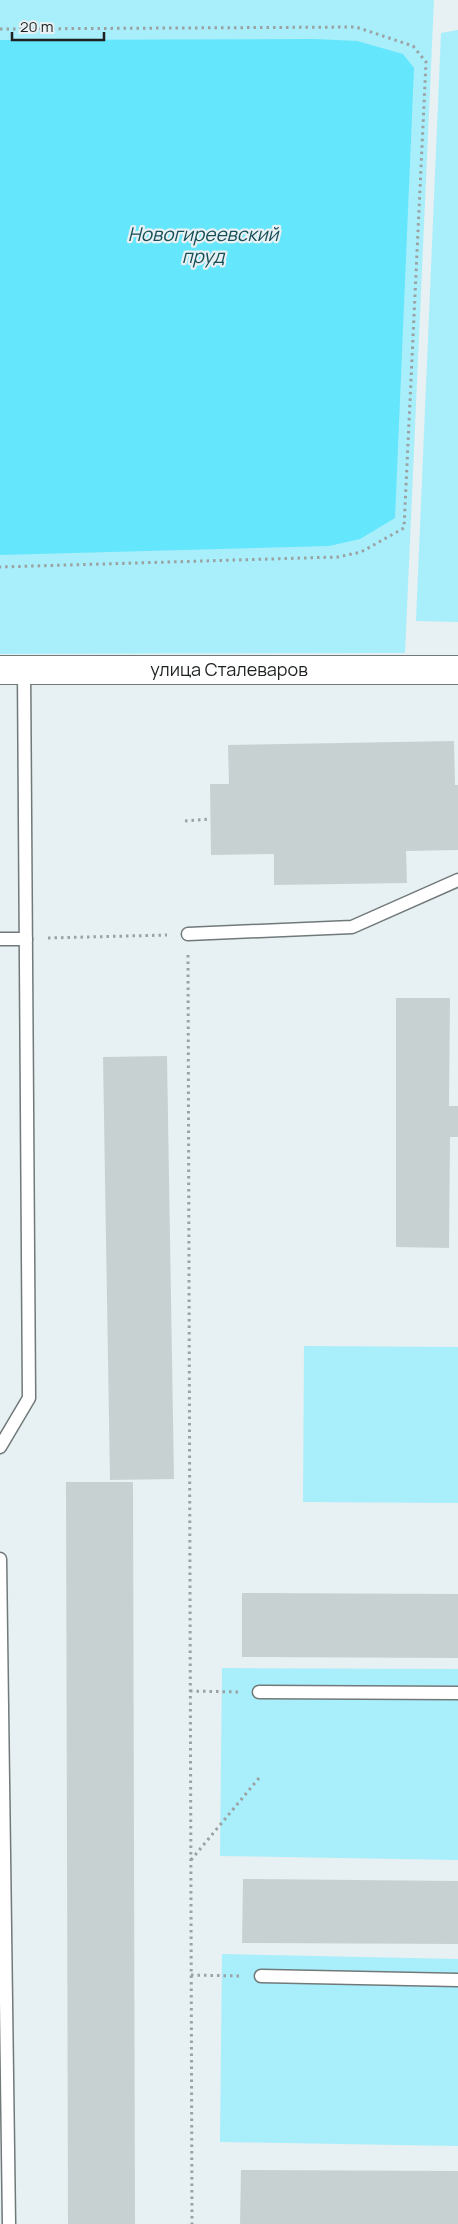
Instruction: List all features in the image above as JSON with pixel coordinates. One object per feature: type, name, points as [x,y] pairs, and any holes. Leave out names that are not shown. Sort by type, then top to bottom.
[{"type":"main road","name":"улица Сталеваров","points":[[12,670],[458,670]]},
{"type":"lane","points":[[0,1447],[29,1398],[26,939],[12,670]]},
{"type":"lane","points":[[188,934],[352,927],[458,880]]},
{"type":"lane","points":[[0,939],[26,939]]},
{"type":"lane","points":[[0,1559],[9,2224]]},
{"type":"lane","points":[[259,1692],[458,1693]]},
{"type":"lane","points":[[261,1976],[458,1980]]},
{"type":"path","points":[[0,29],[356,28],[413,46],[426,62],[404,528],[361,552],[338,557],[0,567]]},
{"type":"path","points":[[185,821],[212,819]]},
{"type":"path","points":[[26,939],[188,934],[192,2224]]},
{"type":"path","points":[[190,1691],[259,1692]]},
{"type":"path","points":[[190,1861],[259,1778]]},
{"type":"path","points":[[191,1975],[261,1976]]},
{"type":"shaded area","name":"Новогиреевский пруд","points":[[0,0],[434,0],[405,653],[0,654]]},
{"type":"shaded area","points":[[458,30],[458,622],[416,621],[441,33]]},
{"type":"shaded area","points":[[304,1346],[458,1347],[458,1503],[303,1502]]},
{"type":"shaded area","points":[[222,1668],[458,1669],[458,1860],[220,1856]]},
{"type":"shaded area","points":[[222,1954],[458,1959],[458,2146],[220,2142]]},
{"type":"water","name":"Новогиреевский пруд","points":[[314,39],[357,41],[403,54],[414,68],[395,518],[360,539],[329,546],[0,555],[0,40]]},
{"type":"building","points":[[454,741],[455,785],[458,785],[458,850],[406,851],[407,883],[274,885],[274,854],[211,855],[210,784],[229,784],[228,745]]},
{"type":"building","points":[[396,998],[450,998],[449,1106],[458,1106],[458,1137],[450,1137],[449,1248],[396,1247]]},
{"type":"building","points":[[167,1056],[174,1479],[110,1480],[103,1057]]},
{"type":"building","points":[[66,1482],[133,1482],[135,2224],[68,2224]]},
{"type":"building","points":[[242,1593],[458,1594],[458,1658],[242,1657]]},
{"type":"building","points":[[243,1879],[458,1881],[458,1944],[242,1943]]},
{"type":"building","points":[[241,2170],[458,2171],[458,2224],[240,2224]]}]
